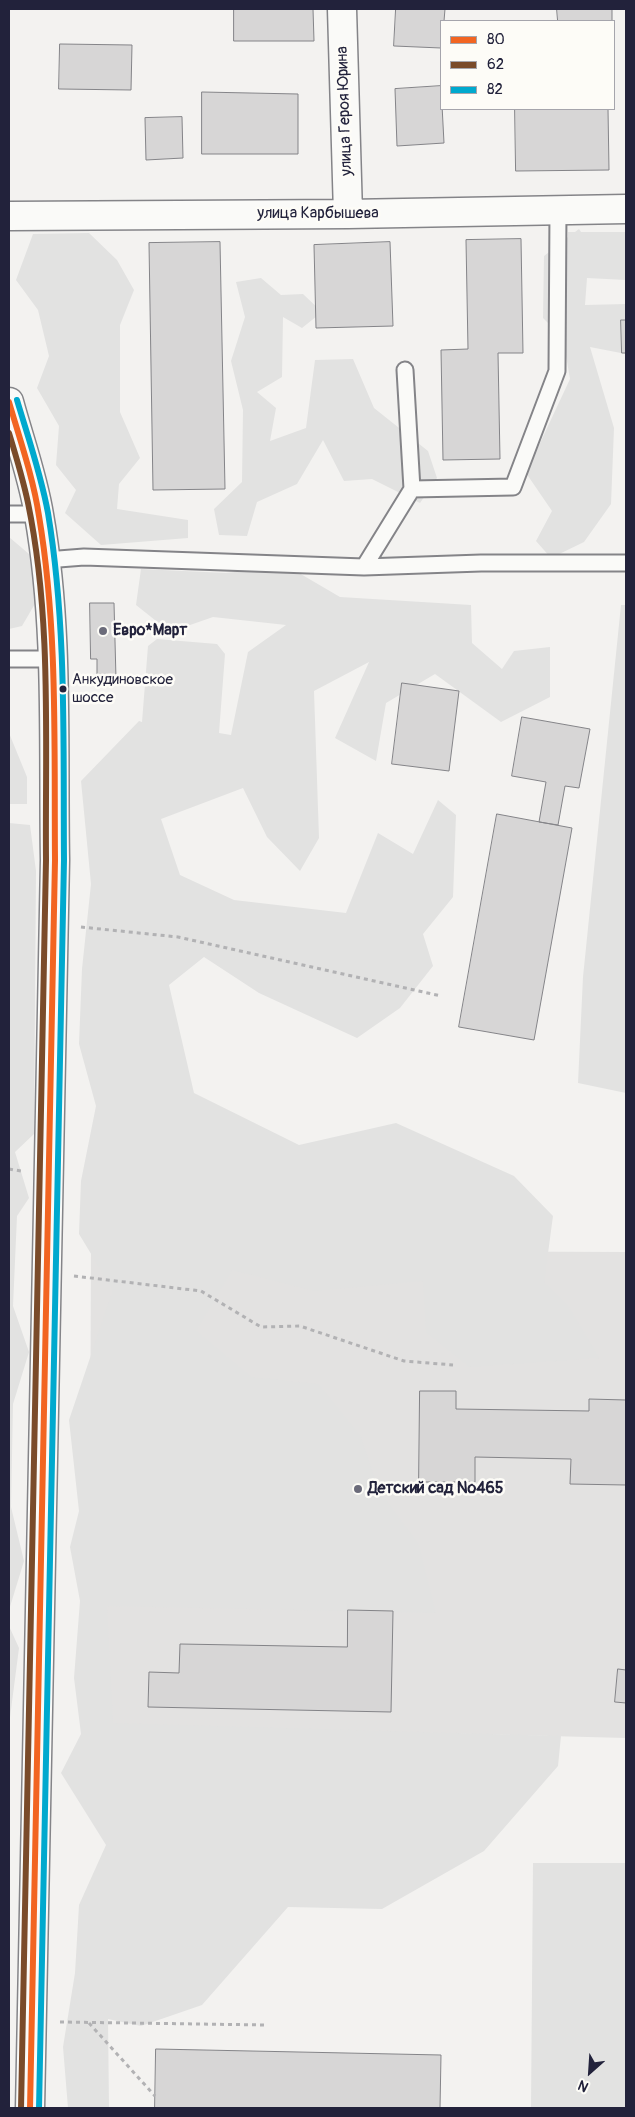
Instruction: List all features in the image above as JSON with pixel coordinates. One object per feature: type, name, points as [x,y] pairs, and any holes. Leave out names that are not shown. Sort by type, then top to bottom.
[{"type":"street","name":"улица Героя Юрина","points":[[342,9],[348,214]]},
{"type":"street","name":"улица Карбышева","points":[[9,216],[348,214],[626,209]]},
{"type":"street","points":[[9,402],[39,514],[46,560],[52,659],[55,860],[30,2108]]},
{"type":"lane","points":[[412,489],[513,487],[556,372],[558,210]]},
{"type":"lane","points":[[364,567],[412,489],[405,370]]},
{"type":"lane","points":[[9,514],[39,514]]},
{"type":"lane","points":[[46,560],[84,557],[364,567],[481,563],[626,564]]},
{"type":"lane","points":[[9,659],[52,659]]},
{"type":"path","points":[[54,924],[178,937],[442,996]]},
{"type":"path","points":[[69,1275],[202,1291],[261,1327],[300,1326],[404,1361],[454,1365]]},
{"type":"path","points":[[54,2022],[267,2025]]},
{"type":"path","points":[[89,2022],[155,2096]]},
{"type":"shaded area","points":[[579,229],[581,232],[626,232],[626,280],[587,278],[585,305],[626,304],[626,354],[590,347],[614,428],[611,504],[584,542],[551,558],[536,541],[552,511],[526,473],[570,379],[563,338],[543,318],[544,256],[568,237],[568,232],[575,232]]},
{"type":"shaded area","points":[[89,233],[117,260],[134,290],[120,325],[120,412],[140,458],[119,484],[117,509],[188,520],[188,538],[101,545],[65,513],[76,490],[56,465],[59,426],[37,388],[49,356],[38,310],[16,280],[33,234]]},
{"type":"shaded area","points":[[261,278],[281,295],[303,294],[322,312],[302,328],[283,317],[282,377],[257,392],[276,408],[270,441],[306,428],[315,360],[353,359],[374,408],[428,451],[437,478],[420,503],[372,479],[344,481],[323,440],[297,484],[257,502],[247,536],[219,535],[214,509],[242,482],[243,410],[231,361],[245,317],[236,282]]},
{"type":"shaded area","points":[[9,537],[29,554],[36,602],[22,626],[9,629]]},
{"type":"shaded area","points":[[287,566],[340,597],[471,605],[472,643],[502,669],[514,651],[550,647],[550,697],[501,722],[435,674],[386,703],[376,761],[335,738],[369,662],[314,691],[319,838],[300,871],[267,837],[243,788],[161,819],[180,875],[234,900],[346,913],[378,833],[413,854],[438,800],[456,815],[453,897],[423,934],[433,966],[400,1008],[357,1038],[259,993],[204,957],[169,985],[194,1093],[299,1145],[396,1123],[514,1176],[553,1216],[544,1283],[568,1306],[599,1358],[470,1367],[426,1332],[423,1281],[314,1291],[232,1270],[196,1331],[251,1377],[318,1384],[361,1437],[379,1491],[419,1545],[436,1613],[107,1606],[113,1723],[561,1736],[558,1766],[484,1851],[382,1909],[288,1907],[202,2005],[141,2026],[108,2019],[109,2108],[68,2108],[63,2047],[75,1973],[79,1905],[106,1845],[61,1773],[81,1734],[74,1678],[80,1601],[70,1547],[79,1511],[69,1420],[113,1290],[79,1234],[81,1181],[96,1106],[79,1044],[82,969],[91,884],[81,781],[139,721],[142,722],[148,646],[157,639],[217,644],[225,654],[219,733],[231,735],[248,652],[286,625],[213,617],[170,632],[136,605],[141,569],[226,573]]},
{"type":"shaded area","points":[[621,605],[626,605],[626,1093],[578,1083],[583,977]]},
{"type":"shaded area","points":[[9,733],[27,777],[27,804],[9,804]]},
{"type":"shaded area","points":[[9,823],[30,825],[36,871],[34,1134],[15,1152],[29,1198],[17,1216],[13,1306],[29,1352],[13,1404],[11,1507],[24,1561],[9,1610]]},
{"type":"shaded area","name":"Детский сад №465","points":[[91,1250],[626,1252],[626,1738],[89,1724]]},
{"type":"shaded area","points":[[9,1626],[19,1648],[9,1725]]},
{"type":"shaded area","points":[[533,1863],[626,1863],[626,2108],[531,2108]]},
{"type":"building","points":[[234,9],[313,9],[314,41],[234,41]]},
{"type":"building","points":[[396,9],[445,9],[444,20],[440,20],[440,48],[394,46]]},
{"type":"building","points":[[557,9],[612,9],[612,20],[558,20]]},
{"type":"building","points":[[60,44],[132,45],[131,90],[59,89]]},
{"type":"building","points":[[440,86],[440,110],[442,110],[444,143],[397,146],[395,89]]},
{"type":"building","points":[[202,92],[298,94],[298,154],[202,154]]},
{"type":"building","points":[[515,110],[608,110],[609,170],[516,171]]},
{"type":"building","points":[[182,117],[183,158],[146,160],[145,118]]},
{"type":"building","points":[[521,239],[523,353],[498,353],[500,459],[443,460],[441,350],[468,349],[466,240]]},
{"type":"building","points":[[220,242],[225,489],[153,490],[149,243]]},
{"type":"building","points":[[390,242],[393,326],[316,328],[314,245]]},
{"type":"building","points":[[621,320],[626,320],[626,353],[622,353]]},
{"type":"building","name":"Евро*Март","points":[[90,603],[114,603],[116,679],[97,679],[97,659],[91,659]]},
{"type":"building","points":[[402,683],[459,691],[449,771],[392,764]]},
{"type":"building","points":[[522,717],[590,729],[579,788],[565,786],[558,825],[539,822],[546,782],[512,776]]},
{"type":"building","points":[[497,814],[572,828],[534,1040],[459,1027]]},
{"type":"building","points":[[420,1391],[456,1391],[456,1409],[589,1411],[589,1399],[626,1400],[626,1485],[570,1484],[571,1459],[475,1457],[475,1482],[419,1482]]},
{"type":"building","points":[[348,1610],[393,1611],[391,1712],[148,1707],[149,1672],[179,1673],[180,1644],[347,1647]]},
{"type":"building","points":[[618,1669],[626,1670],[626,1703],[615,1702]]},
{"type":"building","points":[[156,2049],[441,2055],[440,2108],[155,2108]]},
{"type":"transit line","name":"82","points":[[17,400],[42,484],[48,513],[58,599],[64,730],[64,860],[39,2108]]},
{"type":"transit line","name":"80","points":[[9,402],[26,459],[39,516],[49,602],[55,731],[55,860],[30,2108]]},
{"type":"transit line","name":"62","points":[[9,433],[26,494],[36,547],[41,591],[46,680],[46,860],[21,2108]]},
{"type":"place","name":"Евро*Март","points":[[103,631]]},
{"type":"place","name":"Анкудиновское шоссе","points":[[63,689]]},
{"type":"place","name":"Детский сад №465","points":[[358,1489]]}]
